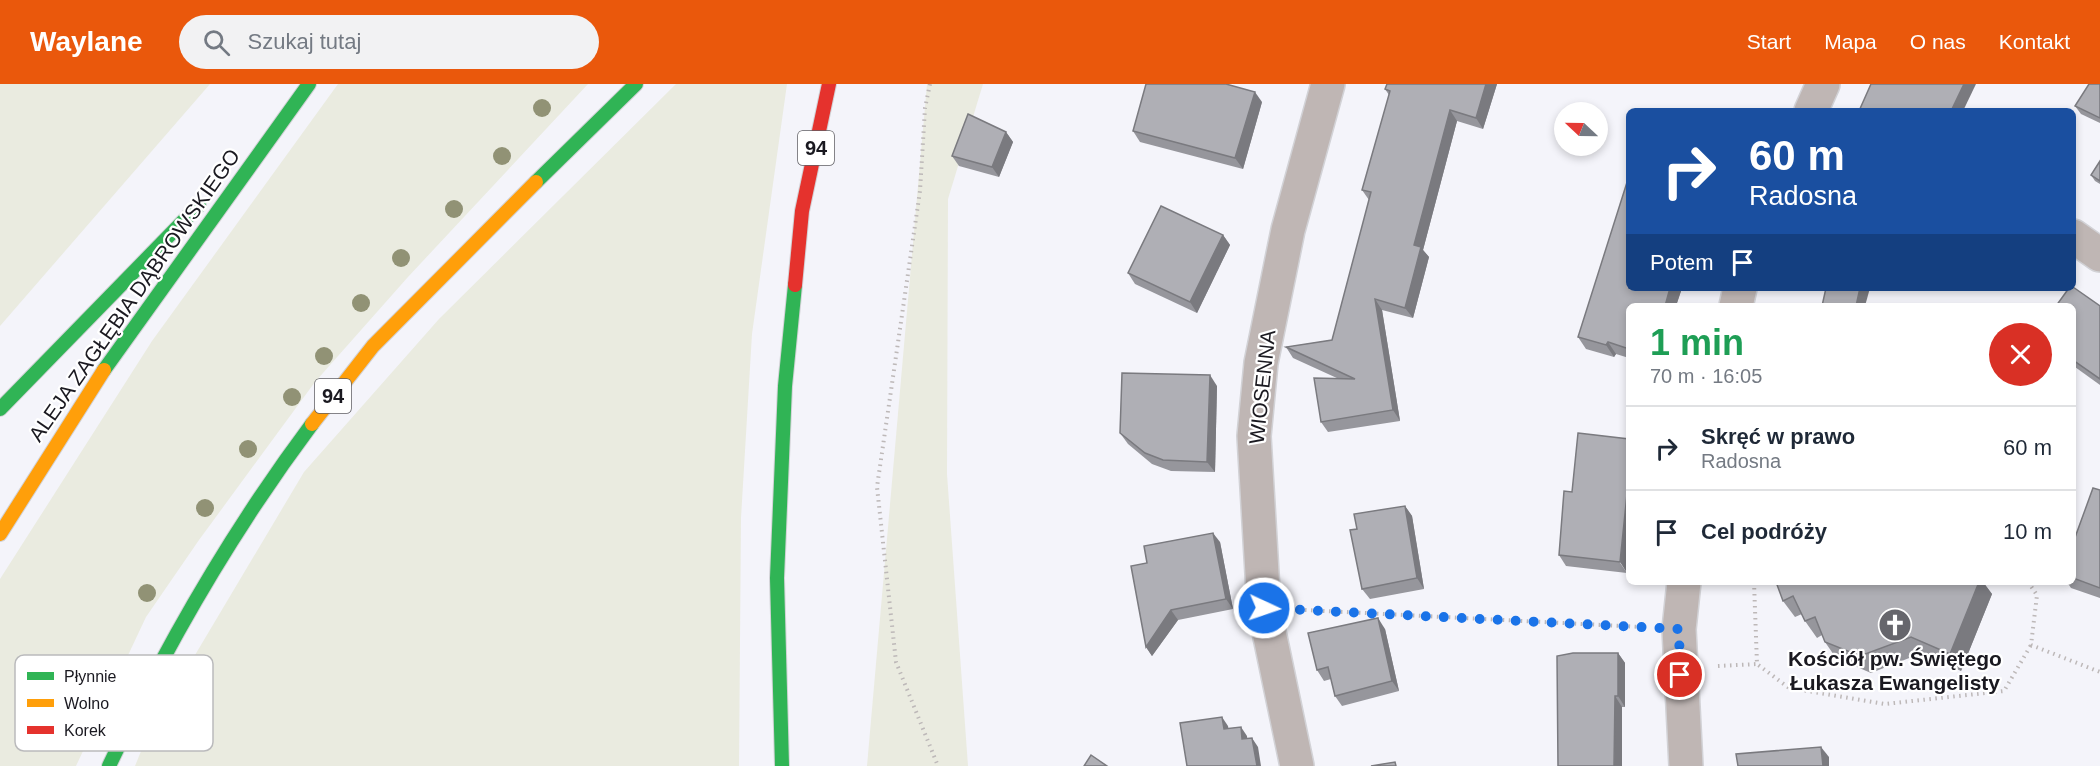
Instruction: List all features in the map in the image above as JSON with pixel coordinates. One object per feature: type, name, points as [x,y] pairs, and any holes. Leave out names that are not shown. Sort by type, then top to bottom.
[{"type":"main road","name":"ALEJA ZAGŁĘBIA DĄBROWSKIEGO","points":[[0,534],[75,410],[173,268],[309,84]]},
{"type":"main road","name":"94","points":[[163,655],[188,609],[247,515],[301,437],[372,347],[636,84]]},
{"type":"main road","name":"94","points":[[782,766],[777,578],[784,386],[802,211],[829,84]]},
{"type":"main road","points":[[222,181],[288,113]]},
{"type":"main road","points":[[0,409],[206,198]]},
{"type":"main road","name":"94","points":[[109,766],[116,751]]},
{"type":"street","name":"WIOSENNA","points":[[1297,766],[1264,608],[1254,436],[1261,363],[1288,230],[1328,84]]},
{"type":"street","points":[[1812,108],[1824,84]]},
{"type":"street","points":[[2076,238],[2100,255]]},
{"type":"street","points":[[1684,585],[1679,629],[1686,766]]},
{"type":"path","points":[[930,84],[925,108],[920,191],[878,487],[896,662],[938,766]]},
{"type":"path","points":[[1754,585],[1757,664]]},
{"type":"path","points":[[1713,666],[1757,664],[1790,688],[1885,704],[2004,691],[2031,645],[2037,595],[2030,585]]},
{"type":"path","points":[[1264,608],[1679,629]]},
{"type":"path","points":[[2031,645],[2100,672]]},
{"type":"shaded area","points":[[0,84],[210,84],[0,326]]},
{"type":"shaded area","points":[[338,84],[588,84],[408,277],[315,382],[199,540],[146,617],[128,655],[15,655],[15,751],[83,751],[76,766],[0,766],[0,579],[152,341]]},
{"type":"shaded area","points":[[676,84],[787,84],[752,334],[741,518],[739,766],[135,766],[141,751],[213,751],[213,655],[195,655],[304,472],[439,319]]},
{"type":"shaded area","points":[[927,84],[983,84],[948,199],[947,474],[968,766],[867,766]]},
{"type":"building","points":[[1146,84],[1226,84],[1255,92],[1235,158],[1133,131]]},
{"type":"building","points":[[1387,84],[1486,84],[1476,118],[1450,110],[1414,245],[1421,247],[1405,308],[1375,299],[1393,410],[1321,422],[1314,378],[1355,379],[1286,347],[1332,340],[1371,192],[1362,190],[1390,91],[1385,89]]},
{"type":"building","points":[[1871,84],[1964,84],[1952,108],[1860,108]]},
{"type":"building","points":[[2089,84],[2100,84],[2100,118],[2075,106]]},
{"type":"building","points":[[968,114],[1006,132],[992,167],[952,156]]},
{"type":"building","points":[[2100,161],[2100,181],[2091,175]]},
{"type":"building","points":[[1626,185],[1626,291],[1669,291],[1666,303],[1626,303],[1626,348],[1608,342],[1606,345],[1578,337]]},
{"type":"building","points":[[1161,206],[1223,235],[1190,302],[1128,273]]},
{"type":"building","points":[[2076,289],[2100,306],[2100,379],[2076,362],[2076,303],[2058,303],[2067,291],[2076,291]]},
{"type":"building","points":[[1825,291],[1859,291],[1857,303],[1823,303]]},
{"type":"building","points":[[1122,373],[1210,375],[1207,462],[1163,460],[1145,453],[1120,433]]},
{"type":"building","points":[[1578,433],[1626,439],[1626,504],[1620,562],[1559,555],[1564,491],[1572,492]]},
{"type":"building","points":[[2093,488],[2100,490],[2100,588],[2076,579],[2076,535]]},
{"type":"building","points":[[1405,506],[1417,578],[1362,589],[1350,530],[1357,529],[1354,514]]},
{"type":"building","points":[[1213,533],[1226,599],[1171,610],[1146,647],[1131,566],[1147,563],[1144,546]]},
{"type":"building","name":"Kościół pw. Świętego Łukasza Ewangelisty","points":[[1777,585],[1978,585],[1950,654],[1911,637],[1860,656],[1825,642],[1815,617],[1805,621],[1793,596],[1783,601]]},
{"type":"building","points":[[1378,618],[1392,681],[1335,696],[1328,667],[1317,670],[1308,633]]},
{"type":"building","points":[[1573,653],[1618,653],[1614,766],[1558,766],[1557,656]]},
{"type":"building","points":[[1222,717],[1224,729],[1241,727],[1242,739],[1252,738],[1257,766],[1187,766],[1180,723]]},
{"type":"building","points":[[1821,747],[1823,766],[1738,766],[1736,754]]},
{"type":"building","points":[[1091,755],[1107,766],[1084,766]]},
{"type":"building","points":[[1395,762],[1396,766],[1371,766]]},
{"type":"traffic: fast","points":[[104,370],[309,84]]},
{"type":"traffic: fast","points":[[536,182],[636,84]]},
{"type":"traffic: fast","points":[[0,409],[199,205]]},
{"type":"traffic: fast","points":[[782,766],[777,578],[785,386],[795,285]]},
{"type":"traffic: fast","points":[[166,655],[228,547],[312,424]]},
{"type":"traffic: fast","points":[[109,766],[116,751]]},
{"type":"traffic: slow","points":[[312,424],[373,346],[536,182]]},
{"type":"traffic: slow","points":[[0,534],[104,370]]},
{"type":"traffic: jam","points":[[795,285],[802,211],[829,84]]},
{"type":"place","name":"Kościół pw. Świętego Łukasza Ewangelisty","points":[[1895,625]]},
{"type":"route","points":[[1264,608],[1679,629],[1680,675]]}]
